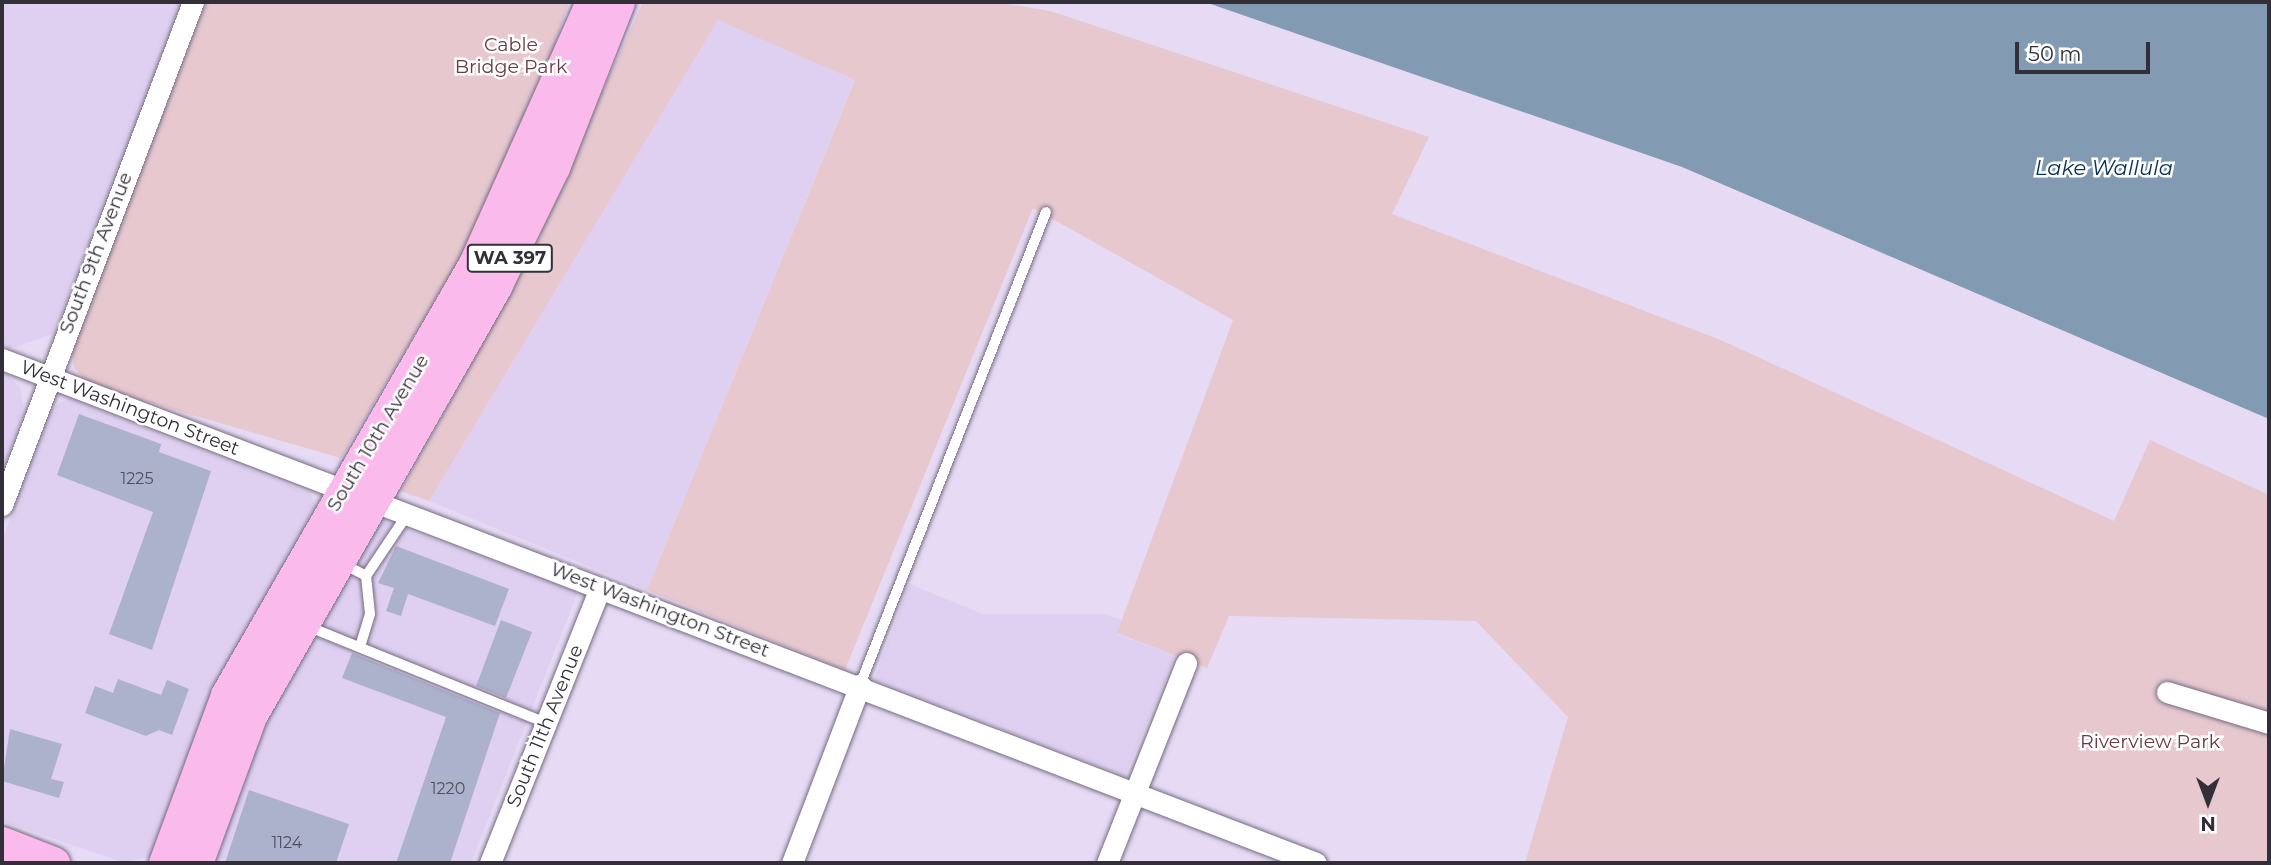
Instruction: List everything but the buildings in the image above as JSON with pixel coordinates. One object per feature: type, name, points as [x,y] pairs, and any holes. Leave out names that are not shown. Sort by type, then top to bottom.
[{"type":"main road","name":"South 10th Avenue","points":[[196,863],[237,744],[301,624],[352,569],[359,496],[495,227],[592,2]]},
{"type":"main road","name":"South 10th Avenue","points":[[165,863],[226,695],[359,496],[526,225],[618,2]]},
{"type":"main road","points":[[15,853],[52,863]]},
{"type":"street","name":"South 9th Avenue","points":[[2,505],[48,377],[193,2]]},
{"type":"street","name":"West Washington Street","points":[[2,359],[860,685],[1316,863]]},
{"type":"street","name":"South 11th Avenue","points":[[490,863],[600,588]]},
{"type":"street","points":[[1107,863],[1186,663]]},
{"type":"street","points":[[792,863],[860,685]]},
{"type":"street","points":[[2167,692],[2269,723]]},
{"type":"lane","points":[[860,685],[1046,212]]},
{"type":"lane","points":[[360,647],[370,614],[352,569],[407,515]]},
{"type":"lane","points":[[301,624],[546,723]]},
{"type":"shaded area","points":[[2,2],[182,2],[53,334],[9,349],[2,346]]},
{"type":"shaded area","points":[[717,19],[855,79],[647,590],[429,501]]},
{"type":"shaded area","points":[[2,370],[20,387],[24,410],[2,471]]},
{"type":"shaded area","points":[[68,398],[310,493],[318,511],[181,774],[150,856],[125,863],[2,821],[2,541],[51,409]]},
{"type":"shaded area","points":[[377,519],[578,592],[471,863],[210,863],[250,744]]},
{"type":"shaded area","points":[[909,584],[983,614],[1105,614],[1122,620],[1117,634],[1175,656],[1125,776],[874,680]]},
{"type":"green space","name":"Cable Bridge Park","points":[[206,2],[569,2],[542,84],[466,248],[341,458],[133,398],[86,381],[74,368],[72,350]]},
{"type":"green space","name":"Riverview Park","points":[[643,2],[996,2],[1050,11],[1429,137],[1392,214],[1723,341],[2114,521],[2150,440],[2269,495],[2269,863],[1525,863],[1568,717],[1476,621],[1229,616],[1207,668],[1117,633],[1233,320],[1033,208],[845,670],[647,590],[855,80],[718,20],[429,501],[401,491],[513,288]]},
{"type":"water","name":"Lake Wallula","points":[[1205,2],[2269,2],[2269,419],[1682,167]]}]
